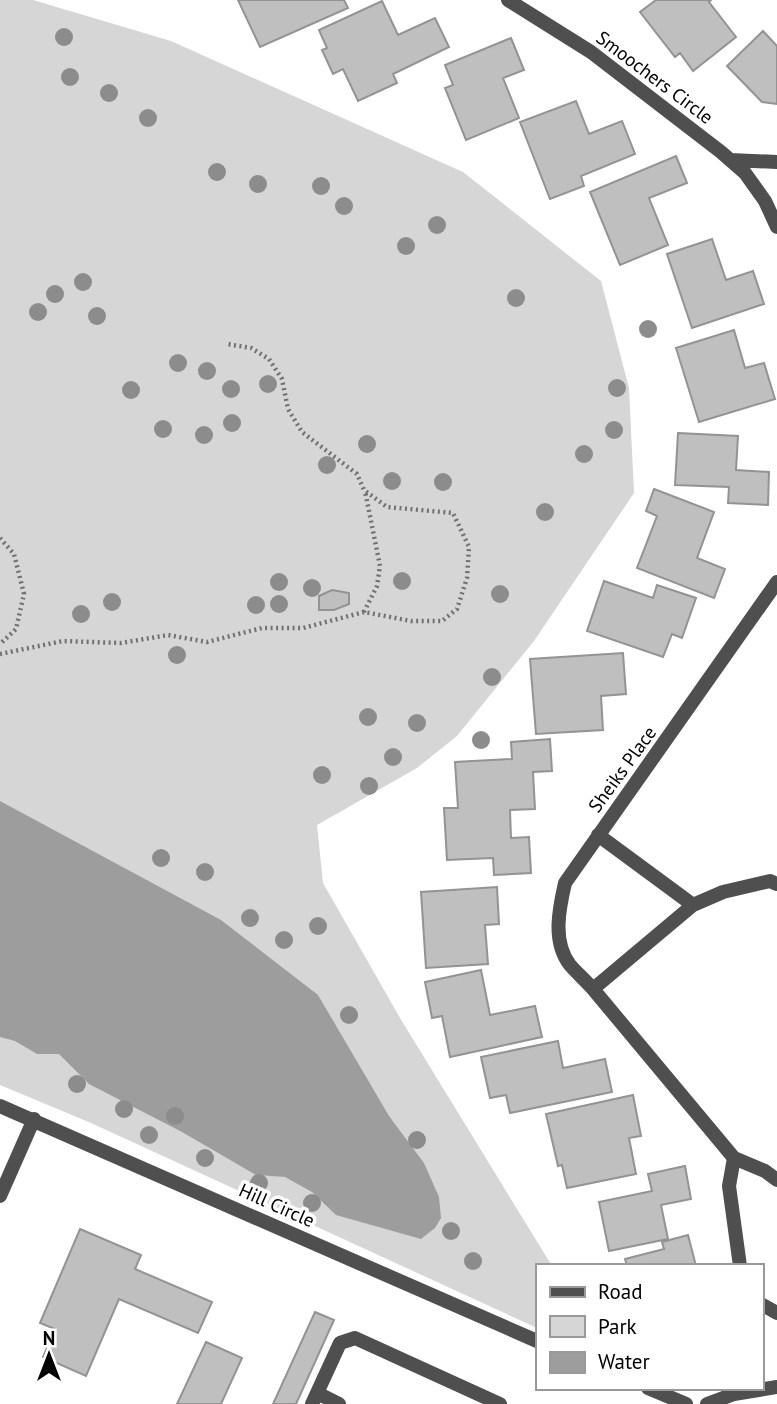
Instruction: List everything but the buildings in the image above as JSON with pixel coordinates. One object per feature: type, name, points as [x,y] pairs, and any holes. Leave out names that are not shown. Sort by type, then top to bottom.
[{"type":"street","name":"Smoochers Circle","points":[[508,0],[591,52],[730,160],[771,201]]},
{"type":"street","points":[[730,160],[777,162]]},
{"type":"street","points":[[771,201],[777,228]]},
{"type":"street","name":"Sheiks Place","points":[[777,582],[565,883],[559,911],[559,937],[568,962],[734,1158],[765,1171],[777,1180]]},
{"type":"street","points":[[598,835],[693,905]]},
{"type":"street","points":[[593,989],[693,905],[723,892],[775,879]]},
{"type":"street","name":"Hill Circle","points":[[0,1106],[536,1342]]},
{"type":"street","points":[[0,1195],[34,1119]]},
{"type":"street","points":[[734,1158],[729,1186],[740,1264]]},
{"type":"street","points":[[339,1404],[314,1399],[340,1343],[355,1338],[500,1404]]},
{"type":"street","points":[[653,1390],[686,1404]]},
{"type":"street","points":[[707,1404],[734,1394],[759,1390]]},
{"type":"path","points":[[228,344],[251,348],[269,359],[282,379],[288,409],[302,432],[357,474],[365,490],[380,566],[377,586],[365,611]]},
{"type":"path","points":[[0,654],[63,641],[121,643],[168,635],[208,642],[262,628],[303,628],[365,611],[411,621],[442,621],[457,609],[467,578],[469,547],[453,513],[387,507],[365,490]]},
{"type":"path","points":[[0,538],[14,554],[24,594],[16,629],[0,644]]},
{"type":"green space","points":[[0,0],[33,0],[171,41],[463,172],[601,281],[629,388],[634,493],[534,641],[457,736],[417,768],[317,825],[323,883],[400,1018],[551,1264],[536,1264],[536,1328],[91,1123],[0,1085]]},
{"type":"water","points":[[0,801],[221,920],[318,995],[389,1116],[424,1163],[439,1197],[441,1218],[435,1228],[421,1239],[336,1215],[312,1192],[285,1177],[256,1175],[182,1132],[89,1084],[59,1054],[37,1054],[15,1041],[0,1037]]}]
